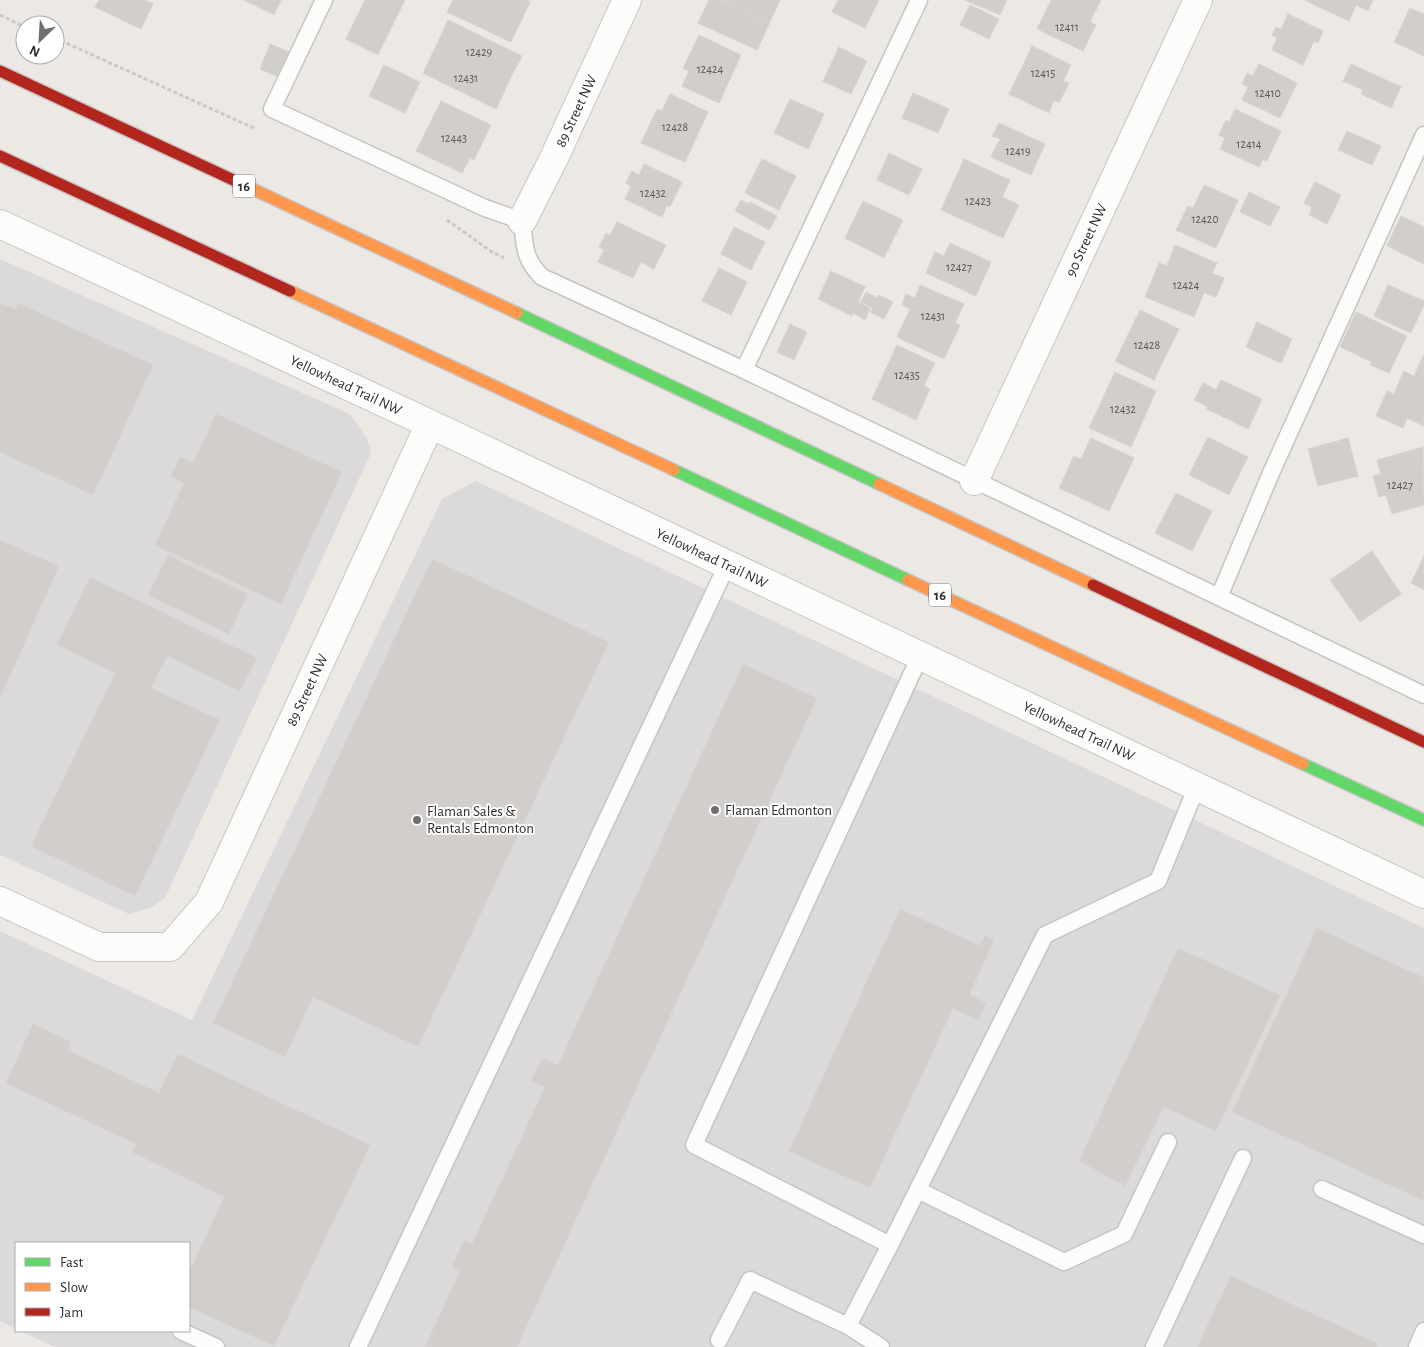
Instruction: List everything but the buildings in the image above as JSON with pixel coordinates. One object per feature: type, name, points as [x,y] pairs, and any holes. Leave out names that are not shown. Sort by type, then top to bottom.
[{"type":"highway","name":"16","points":[[0,72],[498,304],[1424,742]]},
{"type":"highway","name":"16","points":[[0,156],[1424,820]]},
{"type":"street","name":"89 Street NW","points":[[522,221],[557,152],[628,0]]},
{"type":"street","name":"90 Street NW","points":[[974,481],[1198,0]]},
{"type":"street","name":"Yellowhead Trail NW","points":[[0,224],[430,424],[1424,894]]},
{"type":"street","name":"89 Street NW","points":[[0,901],[99,947],[170,946],[209,902],[430,424]]},
{"type":"lane","points":[[324,0],[272,109],[485,208],[522,221],[527,258],[532,267],[542,277],[744,370],[1424,694]]},
{"type":"lane","points":[[744,370],[919,0]]},
{"type":"lane","points":[[1218,597],[1271,473],[1424,134]]},
{"type":"lane","points":[[358,1347],[727,565]]},
{"type":"lane","points":[[890,1246],[694,1145],[920,656]]},
{"type":"lane","points":[[848,1326],[890,1246],[1045,935],[1158,881],[1197,786]]},
{"type":"lane","points":[[918,1190],[1064,1262],[1124,1234],[1168,1142]]},
{"type":"lane","points":[[1154,1347],[1243,1158]]},
{"type":"lane","points":[[1322,1189],[1424,1235]]},
{"type":"lane","points":[[719,1340],[750,1280],[848,1326],[881,1347]]},
{"type":"lane","points":[[1417,1347],[1424,1331]]},
{"type":"lane","points":[[183,1332],[216,1347]]},
{"type":"path","points":[[0,15],[15,22]]},
{"type":"path","points":[[65,43],[261,132]]},
{"type":"path","points":[[443,217],[492,252],[542,277]]},
{"type":"shaded area","points":[[0,259],[350,414],[367,439],[371,453],[165,898],[150,908],[129,914],[0,855]]},
{"type":"shaded area","points":[[476,481],[1424,928],[1424,1347],[55,1347],[22,1332],[190,1332],[190,1242],[15,1242],[15,1328],[0,1321],[0,931],[192,1020],[442,499]]},
{"type":"traffic: fast","points":[[517,313],[879,484]]},
{"type":"traffic: fast","points":[[674,470],[908,580]]},
{"type":"traffic: fast","points":[[1303,764],[1424,820]]},
{"type":"traffic: slow","points":[[244,185],[517,313]]},
{"type":"traffic: slow","points":[[290,291],[674,470]]},
{"type":"traffic: slow","points":[[879,484],[1093,585]]},
{"type":"traffic: slow","points":[[908,580],[1303,764]]},
{"type":"traffic: jam","points":[[0,71],[244,185]]},
{"type":"traffic: jam","points":[[0,156],[290,291]]},
{"type":"traffic: jam","points":[[1093,585],[1424,742]]},
{"type":"place","name":"Flaman Edmonton","points":[[715,810]]},
{"type":"place","name":"Flaman Sales & Rentals Edmonton","points":[[417,820]]}]
